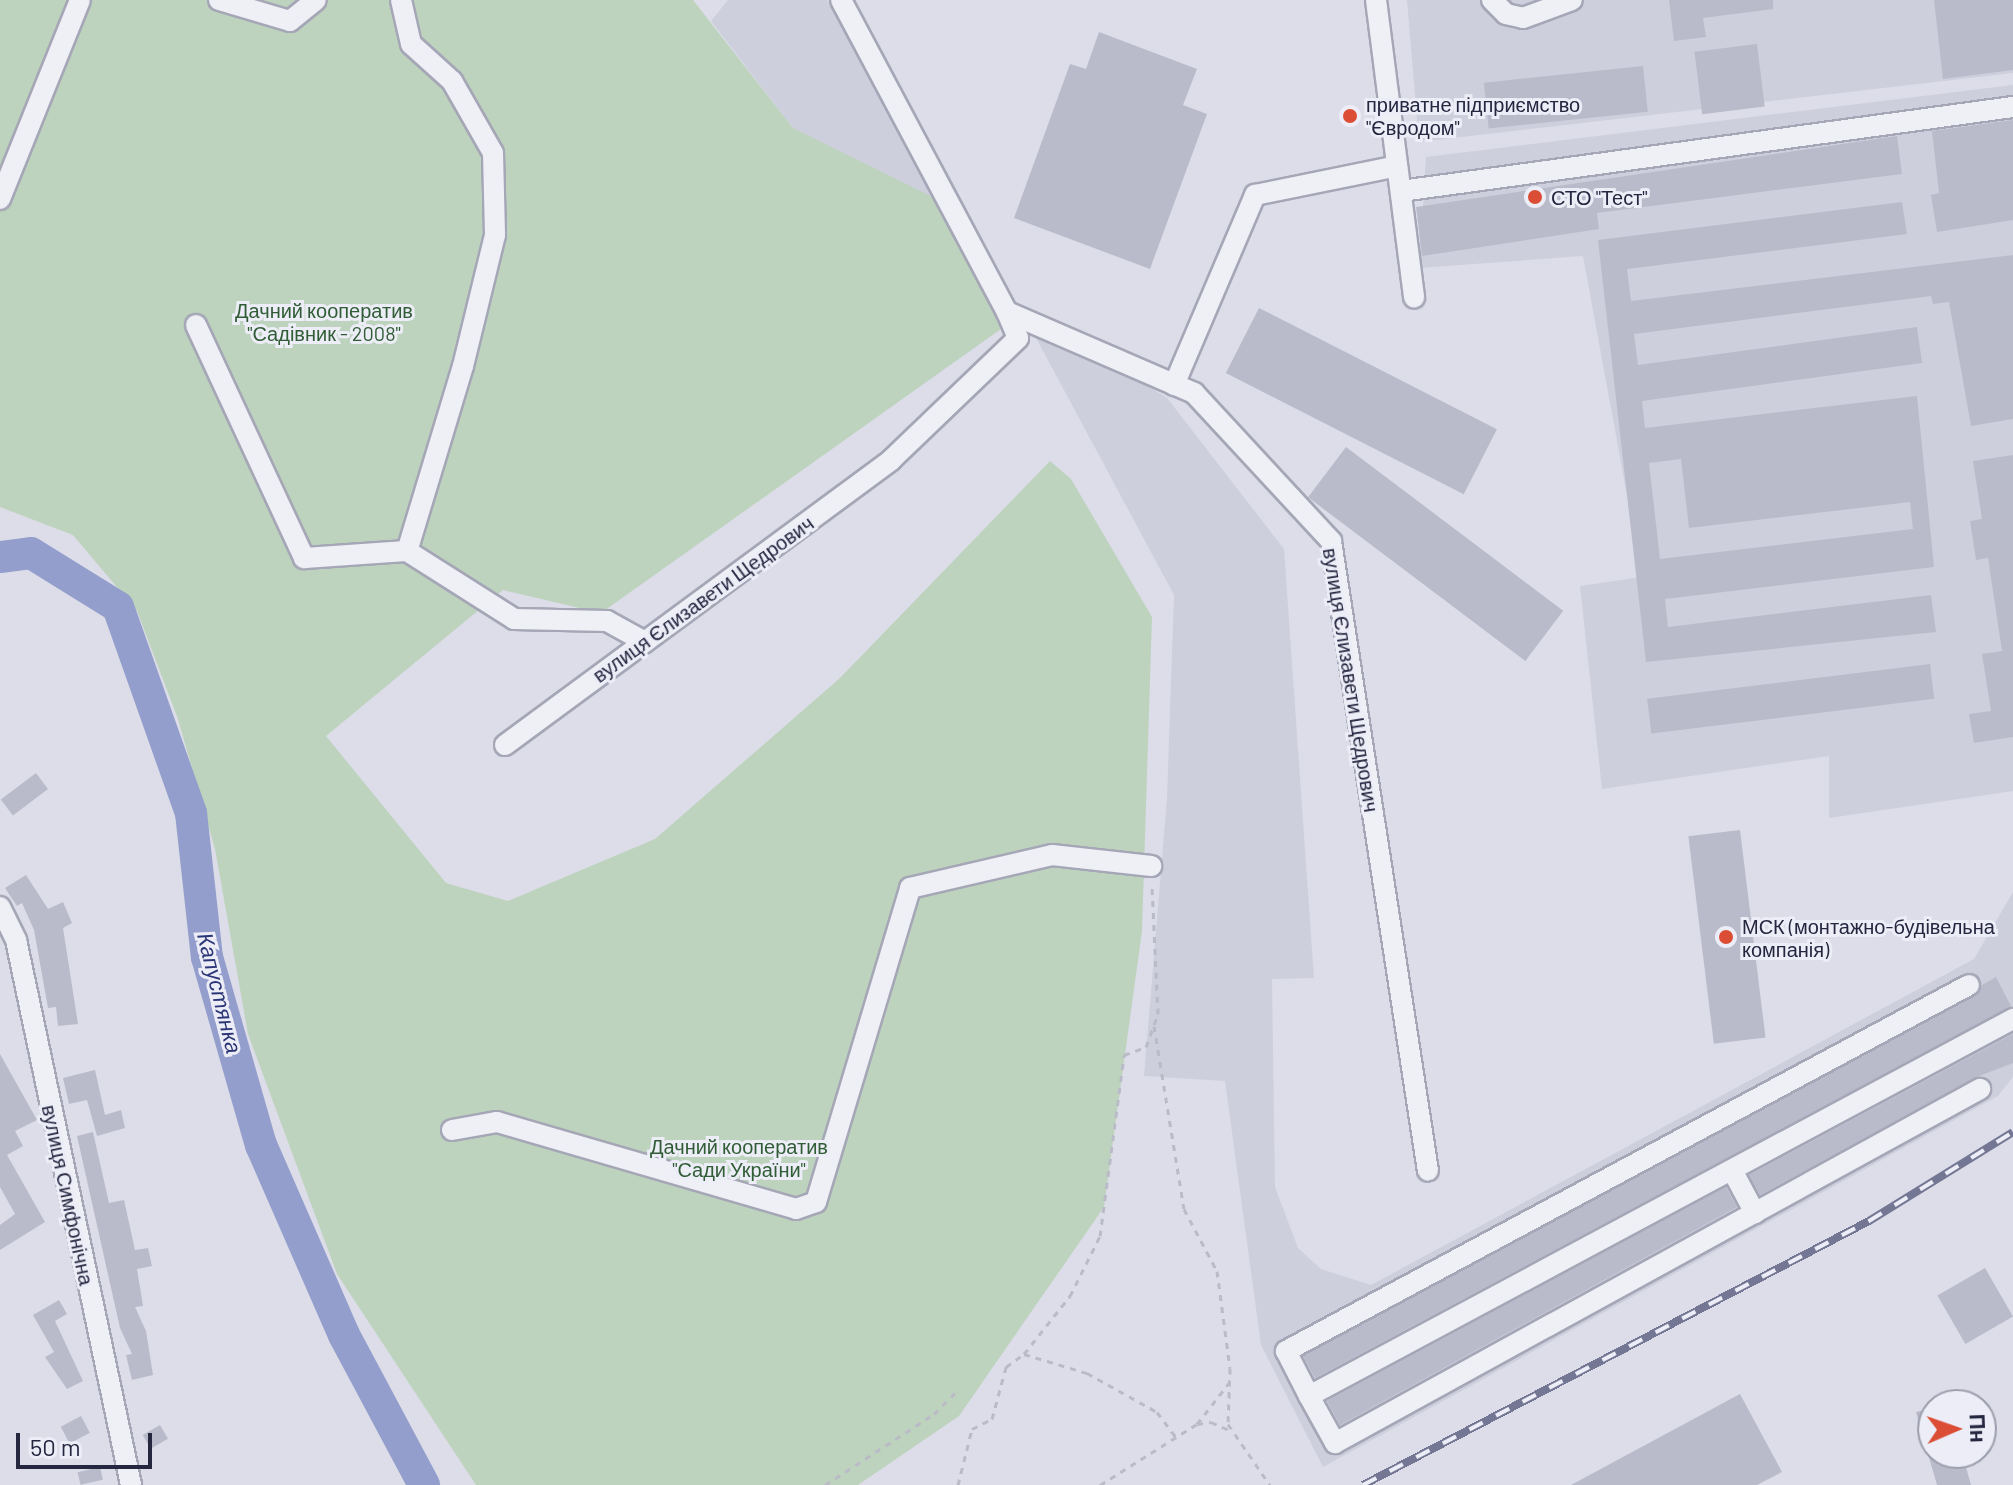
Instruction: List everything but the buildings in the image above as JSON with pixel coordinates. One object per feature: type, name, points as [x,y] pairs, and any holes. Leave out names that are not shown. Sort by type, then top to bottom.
[{"type":"street","points":[[0,199],[80,0]]},
{"type":"street","points":[[219,0],[290,21],[316,0]]},
{"type":"street","points":[[401,0],[411,44],[452,81],[493,153],[495,235],[463,366],[407,551]]},
{"type":"street","name":"вулиця Єлизавети Щедрович","points":[[505,745],[891,460],[1018,338],[841,0]]},
{"type":"street","points":[[1376,0],[1414,298]]},
{"type":"street","points":[[1492,0],[1506,14],[1523,18],[1572,0]]},
{"type":"street","points":[[1401,191],[2013,107]]},
{"type":"street","points":[[1174,385],[1255,195],[1397,166]]},
{"type":"street","name":"вулиця Єлизавети Щедрович","points":[[1007,312],[1194,393],[1331,541],[1428,1171]]},
{"type":"street","points":[[196,325],[304,558],[407,551],[514,619],[607,621],[645,642]]},
{"type":"street","points":[[452,1130],[497,1122],[796,1209],[816,1202],[910,888],[1052,855],[1151,866]]},
{"type":"street","name":"вулиця Симфонічна","points":[[0,907],[16,940],[131,1485]]},
{"type":"street","points":[[1969,985],[1286,1351],[1335,1443],[1980,1089]]},
{"type":"street","points":[[1309,1396],[2013,1019]]},
{"type":"street","points":[[1732,1170],[1755,1213]]},
{"type":"path","points":[[958,1485],[972,1429],[992,1419],[1006,1367],[1024,1354],[1033,1336],[1070,1296],[1100,1236],[1124,1055],[1146,1047],[1158,1014],[1151,866]]},
{"type":"path","points":[[1154,1026],[1184,1209],[1217,1271],[1229,1383],[1228,1424],[1270,1485]]},
{"type":"path","points":[[1024,1354],[1087,1373],[1157,1412],[1176,1437]]},
{"type":"path","points":[[1100,1485],[1197,1424],[1229,1383]]},
{"type":"path","points":[[825,1485],[934,1414],[958,1390]]},
{"type":"path","points":[[1197,1424],[1211,1422],[1233,1432]]},
{"type":"shaded area","points":[[728,0],[827,0],[938,205],[793,128],[711,21]]},
{"type":"shaded area","points":[[1407,0],[2013,0],[2013,73],[1419,142]]},
{"type":"shaded area","points":[[2013,85],[2013,791],[1829,818],[1829,756],[1602,789],[1580,586],[1642,577],[1583,256],[1419,268],[1426,157]]},
{"type":"shaded area","points":[[1055,326],[1167,398],[1284,549],[1314,978],[1272,979],[1275,1187],[1298,1248],[1321,1269],[1371,1285],[1974,959],[2013,892],[2013,1077],[1998,1096],[1323,1467],[1261,1345],[1225,1081],[1144,1076],[1167,798],[1174,595],[1035,336]]},
{"type":"green space","points":[[0,0],[693,0],[793,128],[951,206],[1001,329],[601,613],[503,590],[326,736],[446,883],[508,901],[655,839],[840,678],[1050,461],[1071,479],[1152,617],[1142,931],[1104,1207],[959,1416],[858,1485],[476,1485],[337,1274],[248,1034],[215,849],[178,719],[137,611],[73,535],[0,507]]},
{"type":"waterway","name":"Капустянка","points":[[0,557],[31,553],[118,607],[191,813],[207,957],[261,1145],[344,1335],[424,1485]]},
{"type":"railway","points":[[1363,1485],[1869,1221],[2013,1132]]},
{"type":"place","name":"приватне підприємство \"Євродом\"","points":[[1350,116]]},
{"type":"place","name":"СТО \"Тест\"","points":[[1535,197]]},
{"type":"place","name":"МСК (монтажно-будівельна компанія)","points":[[1726,937]]},
{"type":"park label","name":"Дачний кооператив \"Садівник - 2008\"","points":[[324,322]]},
{"type":"park label","name":"Дачний кооператив \"Сади України\"","points":[[739,1158]]}]
